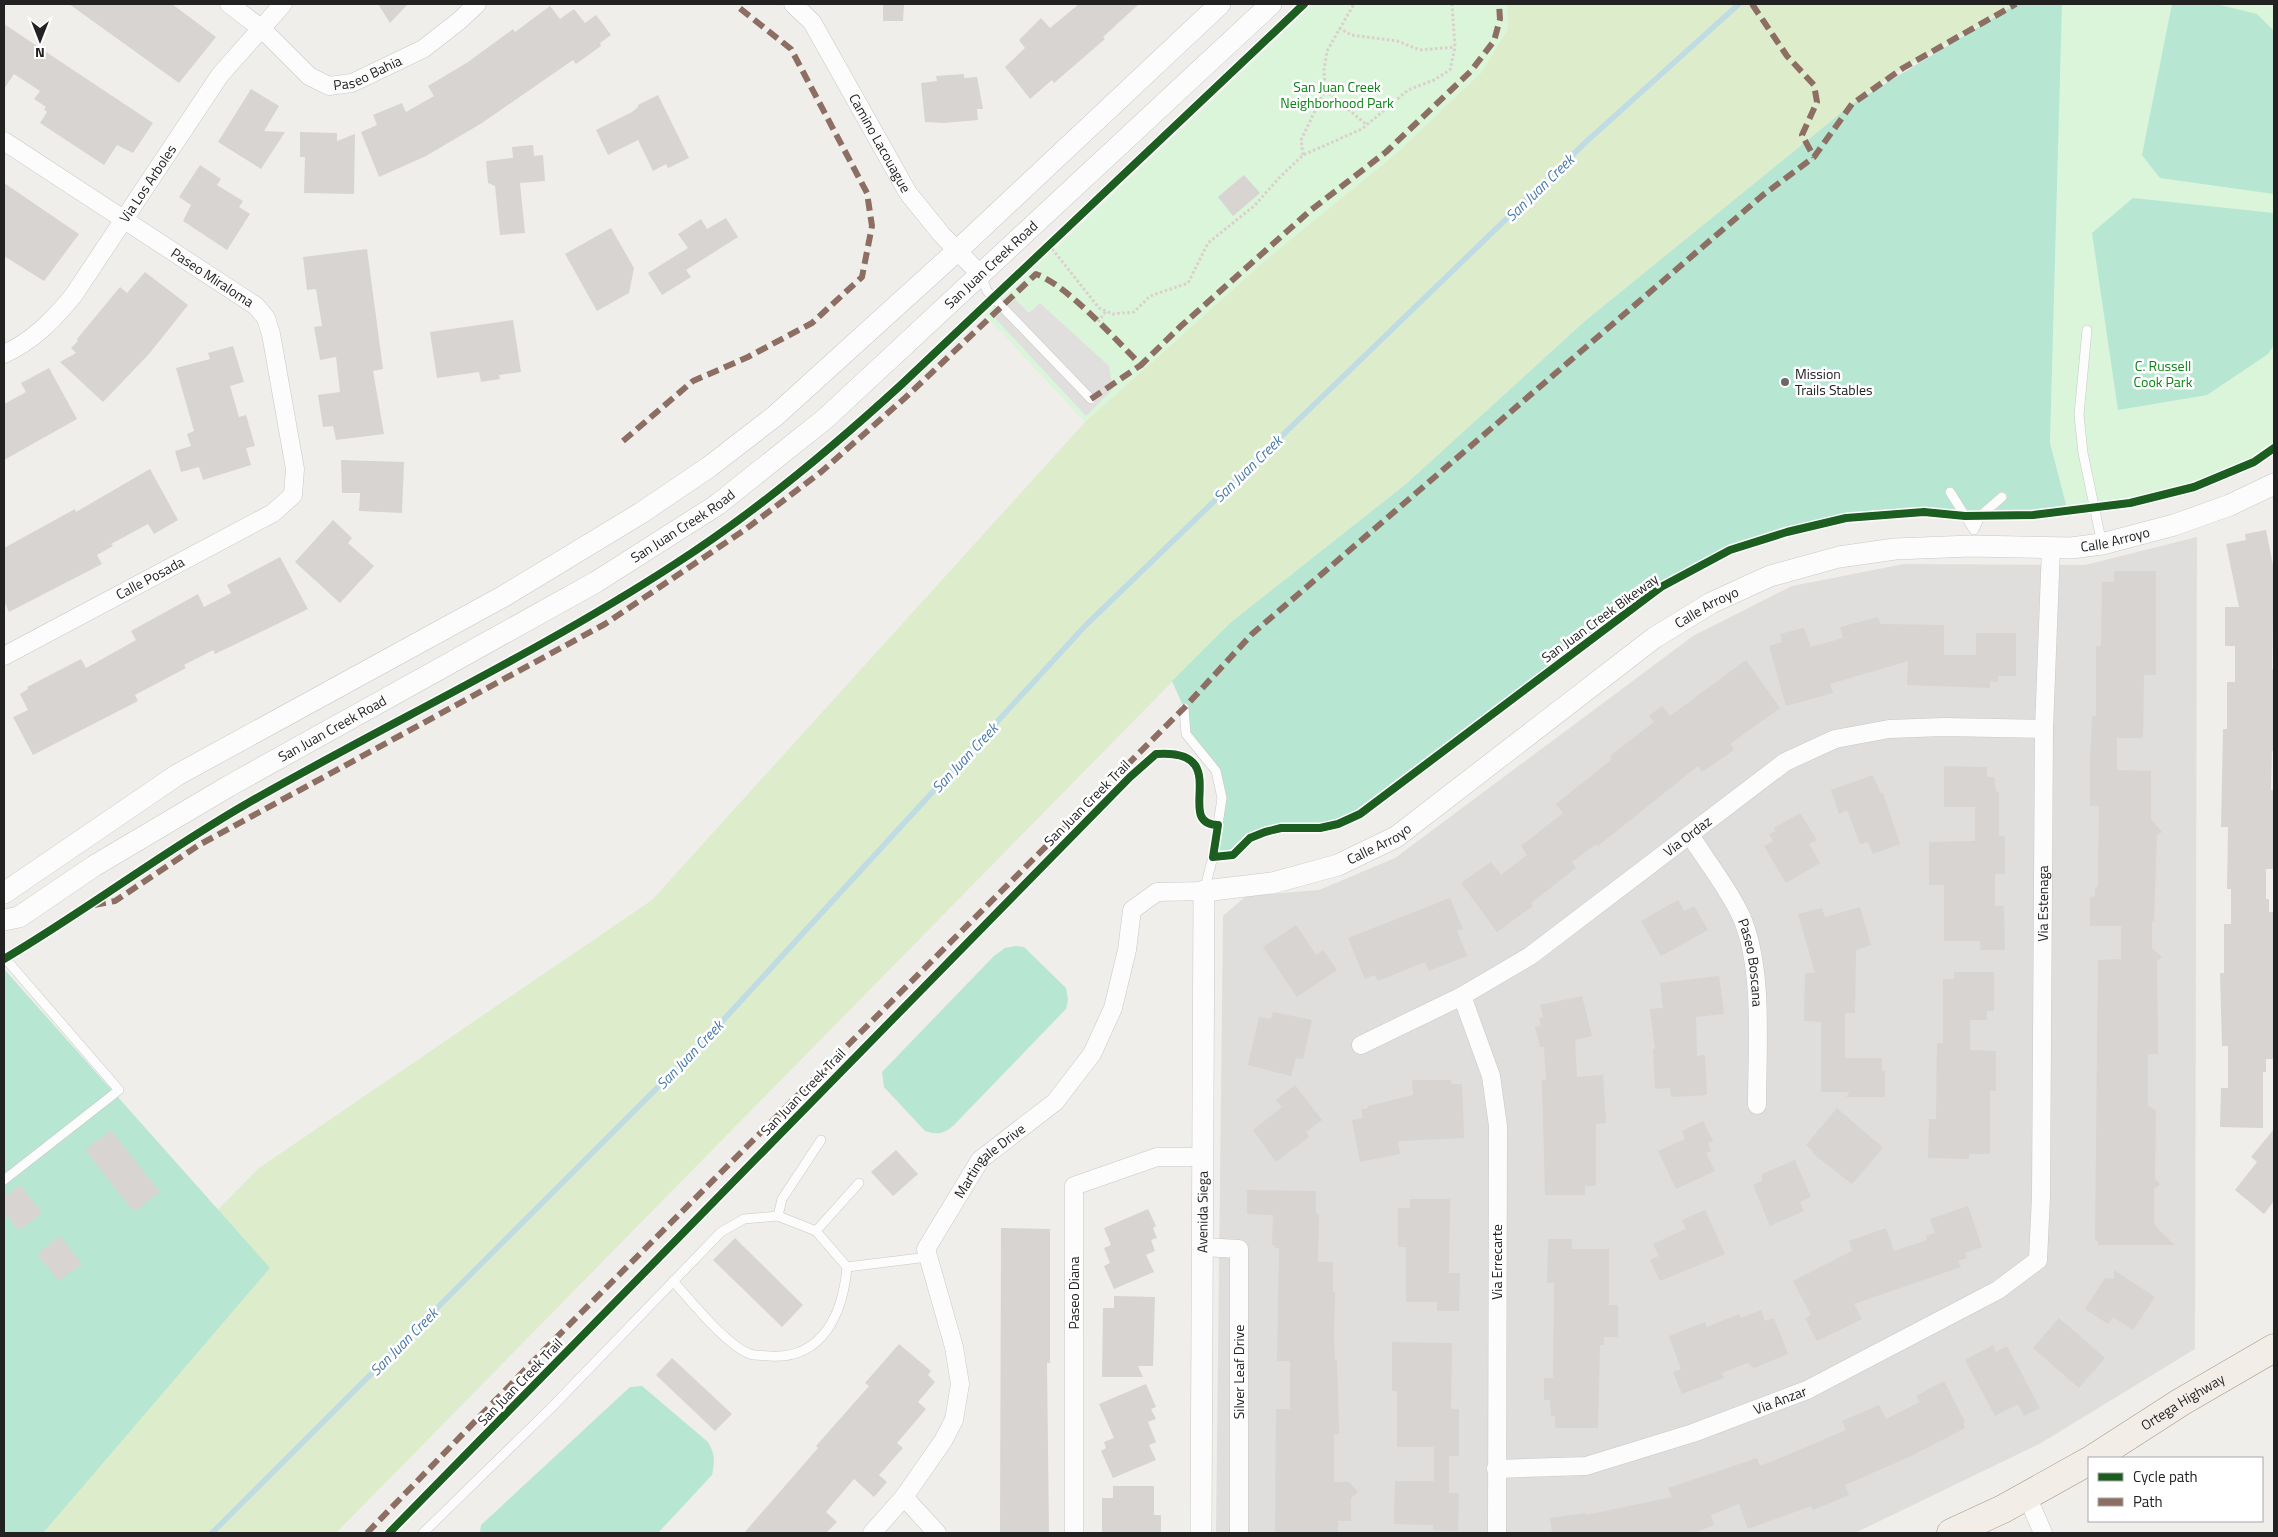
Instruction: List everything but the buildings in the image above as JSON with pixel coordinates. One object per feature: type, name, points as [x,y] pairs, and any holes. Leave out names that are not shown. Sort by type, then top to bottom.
[{"type":"main road","name":"Ortega Highway","points":[[2096,1457],[2181,1402],[2274,1348]]},
{"type":"main road","points":[[1951,1533],[2028,1496],[2088,1462]]},
{"type":"street","name":"Paseo Bahia","points":[[229,4],[262,28],[309,76],[328,86],[352,83],[423,49],[460,21],[477,4]]},
{"type":"street","name":"Via Los Arboles","points":[[4,354],[18,347],[50,323],[73,296],[220,75],[284,4]]},
{"type":"street","name":"Camino Lacouague","points":[[793,4],[812,22],[908,193],[942,235],[980,274]]},
{"type":"street","points":[[4,893],[177,775],[504,596],[649,508],[709,467],[775,416],[958,250],[1220,4]]},
{"type":"street","name":"San Juan Creek Road","points":[[4,920],[18,917],[94,866],[229,786],[596,582],[717,505],[826,418],[1271,4]]},
{"type":"street","name":"Paseo Miraloma","points":[[4,141],[256,306],[266,318],[271,334],[295,468],[293,496]]},
{"type":"street","name":"Calle Arroyo","points":[[1204,891],[1272,883],[1338,865],[1396,837],[1654,638],[1711,603],[1770,576],[1839,557],[1972,538],[2051,548],[2102,544],[2174,525],[2230,505],[2274,484]]},
{"type":"street","name":"Calle Posada","points":[[4,656],[273,512],[293,496]]},
{"type":"street","name":"Via Estenaga","points":[[2038,1260],[2042,1196],[2044,729],[2051,548]]},
{"type":"street","name":"Via Ordaz","points":[[1361,1045],[1462,996],[1530,956],[1785,762],[1835,739],[1889,729],[1944,727],[2044,729]]},
{"type":"street","name":"Paseo Boscana","points":[[1690,835],[1741,915],[1751,944],[1756,977],[1757,1105]]},
{"type":"street","name":"Avenida Siega","points":[[1201,1533],[1204,891]]},
{"type":"street","name":"Martingale Drive","points":[[928,1257],[926,1249],[980,1160],[1055,1102],[1092,1054],[1113,1008],[1127,950],[1132,910],[1157,892],[1204,891]]},
{"type":"street","name":"Via Errecarte","points":[[1462,996],[1491,1076],[1498,1126],[1497,1533]]},
{"type":"street","name":"Paseo Diana","points":[[1074,1533],[1074,1186],[1157,1157],[1203,1157]]},
{"type":"street","name":"Silver Leaf Drive","points":[[1202,1247],[1240,1249],[1240,1533]]},
{"type":"street","points":[[872,1533],[904,1497],[943,1441],[954,1420],[960,1384],[954,1347],[928,1257]]},
{"type":"street","name":"Via Anzar","points":[[1496,1469],[1586,1466],[1693,1433],[1798,1393],[1917,1334],[1998,1290],[2038,1260]]},
{"type":"street","points":[[2028,1496],[2043,1533]]},
{"type":"street","points":[[904,1497],[937,1533]]},
{"type":"lane","points":[[980,274],[987,290],[1092,399]]},
{"type":"lane","points":[[2087,330],[2080,415],[2083,453],[2102,544]]},
{"type":"lane","points":[[1950,492],[1972,538]]},
{"type":"lane","points":[[1972,538],[1980,516],[2002,497]]},
{"type":"lane","points":[[1184,708],[1186,734],[1216,771],[1222,798],[1213,857],[1204,891]]},
{"type":"lane","points":[[4,957],[119,1090],[4,1180]]},
{"type":"lane","points":[[778,1216],[782,1199],[821,1140]]},
{"type":"lane","points":[[816,1231],[859,1183]]},
{"type":"lane","points":[[423,1533],[552,1407],[721,1232],[744,1219],[778,1216],[816,1231],[847,1267],[845,1293],[832,1325],[810,1348],[781,1357],[750,1354],[727,1339],[673,1282]]},
{"type":"lane","points":[[847,1267],[928,1257]]},
{"type":"path","points":[[1303,155],[1301,140],[1325,90],[1324,70],[1327,50],[1354,4]]},
{"type":"path","points":[[1049,245],[1099,308],[1113,314],[1134,312],[1150,296],[1188,283],[1208,243],[1254,206],[1303,155],[1367,125],[1408,90],[1434,80],[1450,70],[1455,47],[1452,4]]},
{"type":"path","points":[[1339,28],[1351,35],[1397,41],[1420,50],[1455,47]]},
{"type":"path","points":[[1325,90],[1367,125]]},
{"type":"path","points":[[1042,251],[1056,238]]},
{"type":"path","points":[[1098,322],[1106,311]]},
{"type":"shaded area","points":[[1015,299],[1029,313],[1040,303],[1109,366],[1113,389],[1086,416],[995,318]]},
{"type":"shaded area","points":[[2197,537],[2195,1349],[2041,1443],[1855,1533],[1216,1533],[1223,916],[1246,896],[1319,890],[1395,858],[1693,636],[1792,586],[1904,564],[2085,565]]},
{"type":"green space","name":"San Juan Creek Neighborhood Park","points":[[1314,4],[1507,4],[1508,29],[1482,72],[1398,152],[1269,257],[1085,422],[985,315]]},
{"type":"green space","points":[[1507,4],[2016,4],[1903,68],[1852,104],[1585,321],[1406,484],[1230,623],[336,1533],[4,1533],[26,1404],[259,1168],[652,900],[1085,422],[1269,257],[1398,152],[1508,29]]},
{"type":"green space","name":"Mission Trails Stables","points":[[2016,4],[2062,4],[2050,443],[2068,512],[1879,515],[1846,518],[1787,532],[1730,550],[1661,587],[1360,814],[1333,824],[1266,833],[1249,839],[1232,855],[1213,857],[1222,798],[1216,771],[1186,734],[1184,708],[1172,681],[1230,623],[1406,484],[1585,321],[1852,104]]},
{"type":"green space","name":"C. Russell Cook Park","points":[[2062,4],[2274,4],[2274,448],[2251,462],[2201,484],[2122,504],[2068,512],[2050,443]]},
{"type":"green space","points":[[2172,4],[2216,4],[2257,14],[2274,31],[2274,194],[2160,178],[2142,155]]},
{"type":"green space","points":[[2133,198],[2274,213],[2274,345],[2268,354],[2207,395],[2118,410],[2092,233]]},
{"type":"green space","points":[[1024,947],[1066,988],[1068,1000],[1066,1009],[954,1125],[941,1133],[925,1131],[884,1087],[882,1072],[994,956],[1005,948]]},
{"type":"green space","points":[[4,969],[270,1268],[43,1533],[4,1533]]},
{"type":"green space","points":[[642,1386],[708,1442],[714,1458],[712,1475],[658,1533],[480,1533],[481,1525],[630,1387]]},
{"type":"waterway","name":"San Juan Creek","points":[[212,1533],[705,1040],[1085,626],[1587,141],[1739,4]]},
{"type":"marked path","points":[[94,905],[115,901],[199,845],[605,624],[746,529],[821,472],[906,397],[1036,274],[1062,289],[1076,301],[1141,365],[1181,326],[1311,210],[1386,152],[1471,71],[1494,41],[1500,19],[1499,4]]},
{"type":"marked path","points":[[1752,4],[1787,56],[1814,85],[1817,102],[1802,135],[1814,157]]},
{"type":"marked path","points":[[367,1533],[549,1345],[1184,708],[1252,634],[1763,195],[1814,157],[1852,104],[1903,68],[2016,4]]},
{"type":"marked path","points":[[623,441],[693,381],[748,357],[812,323],[862,277],[872,226],[867,193],[791,49],[737,6]]},
{"type":"marked path","points":[[1091,399],[1141,365]]},
{"type":"cycle path","points":[[4,959],[217,821],[301,773],[570,628],[675,564],[735,523],[820,456],[902,384],[1304,4]]},
{"type":"cycle path","name":"San Juan Creek Bikeway","points":[[389,1533],[1130,777],[1156,754],[1180,755],[1193,763],[1199,774],[1200,813],[1205,822],[1218,825],[1213,857],[1233,855],[1250,838],[1265,832],[1281,828],[1320,828],[1338,824],[1360,814],[1661,587],[1730,550],[1787,532],[1846,518],[1924,512],[1965,516],[2033,515],[2130,503],[2194,487],[2254,462],[2274,448]]},
{"type":"place","name":"Mission Trails Stables","points":[[1785,382]]}]
